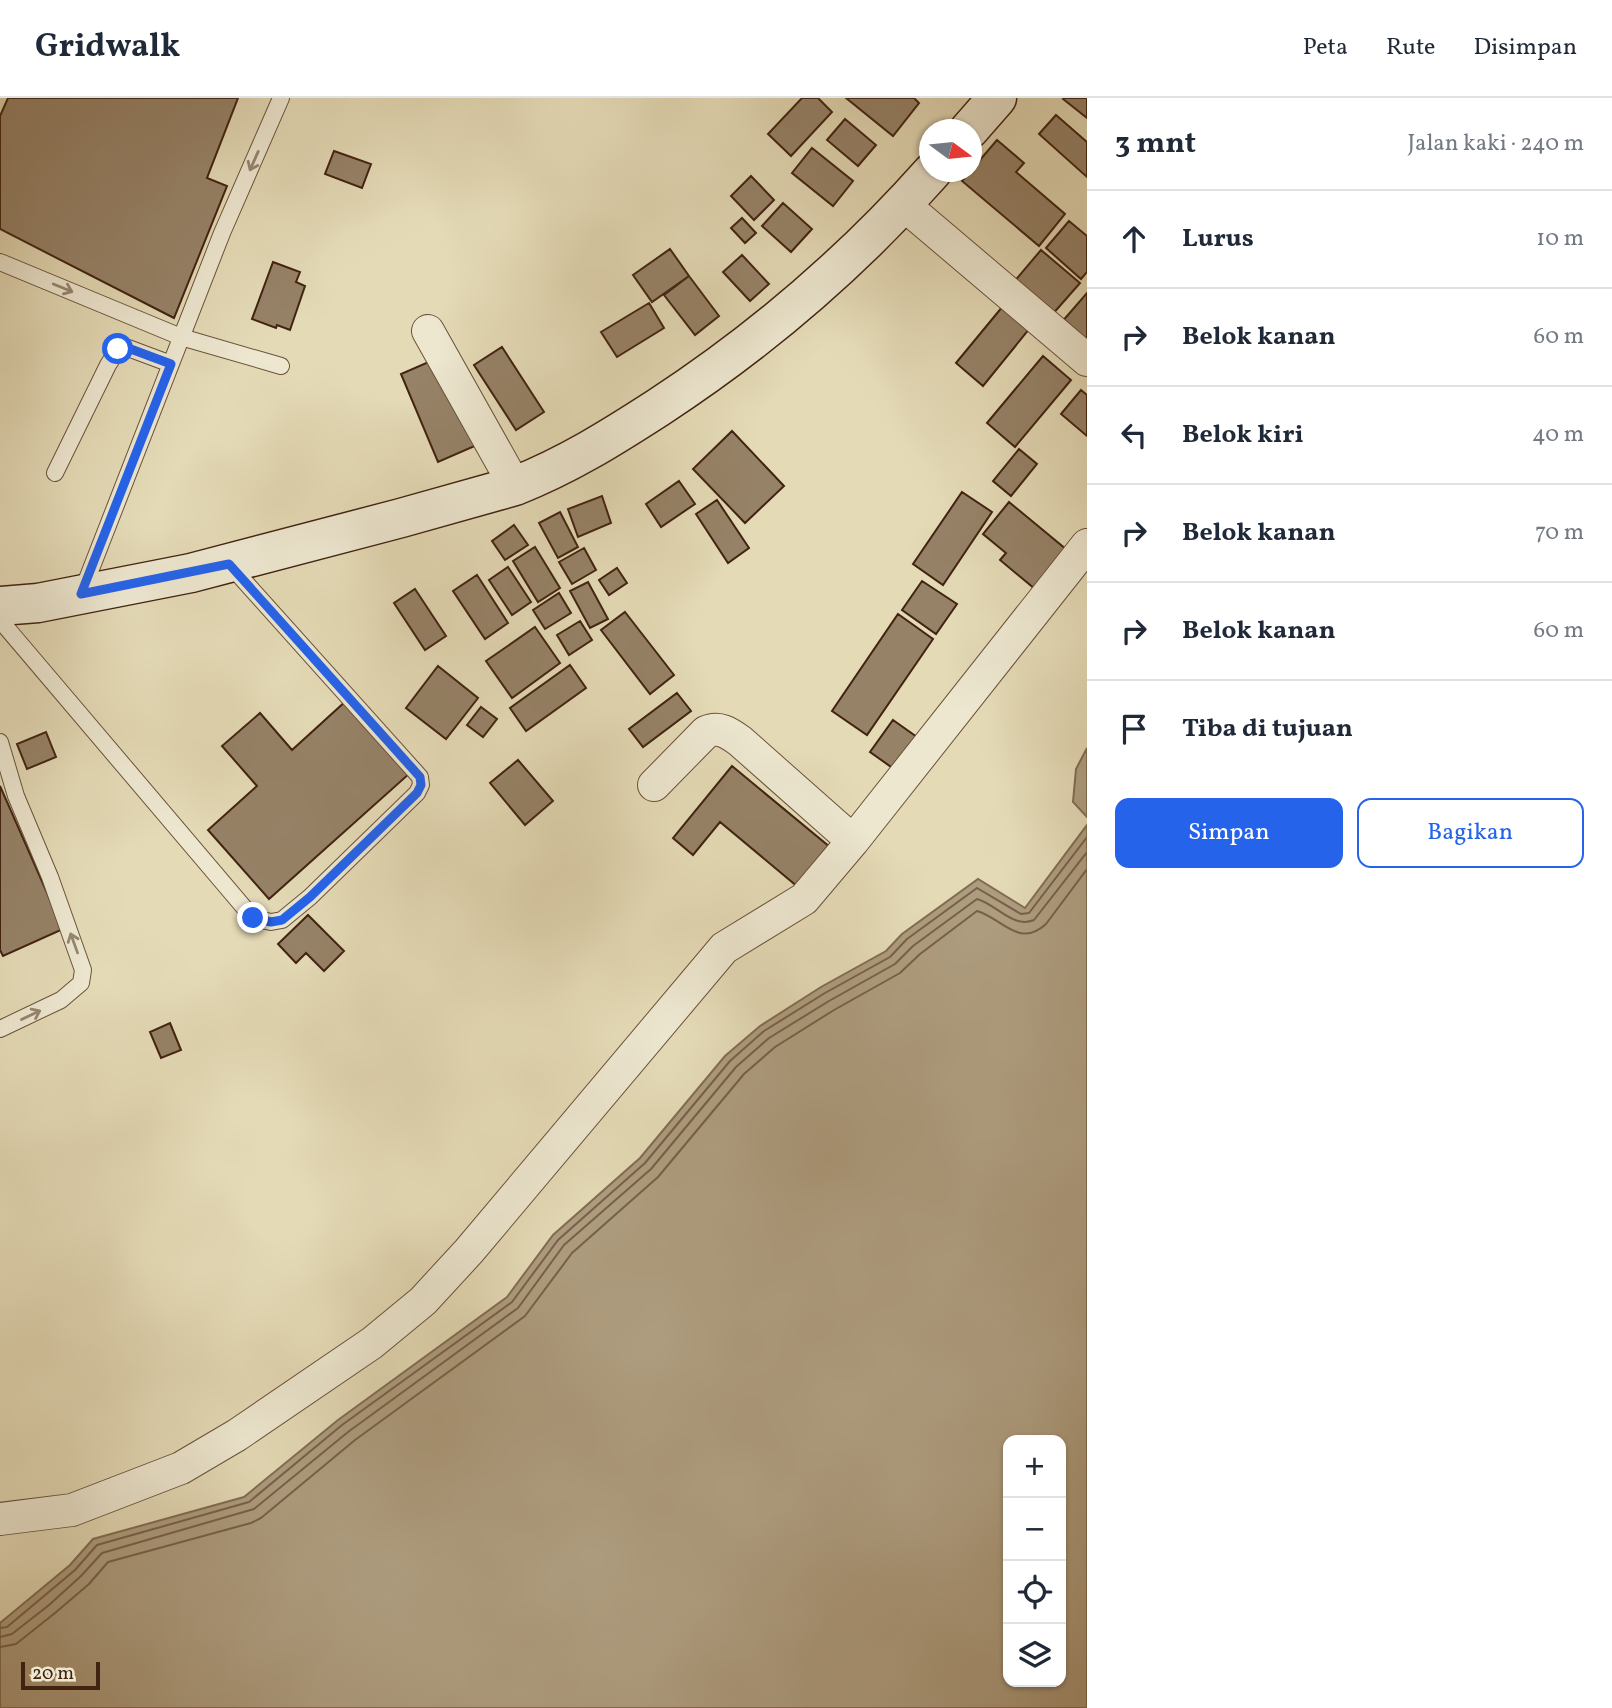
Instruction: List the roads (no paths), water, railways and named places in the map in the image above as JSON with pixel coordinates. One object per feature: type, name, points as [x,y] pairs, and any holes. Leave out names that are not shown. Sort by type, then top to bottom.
[{"type":"street","points":[[979,119],[998,98]]},
{"type":"street","points":[[0,606],[38,603],[229,564],[515,486],[555,470],[619,433],[696,382],[762,332],[836,271],[923,182]]},
{"type":"street","points":[[903,204],[1087,360]]},
{"type":"street","points":[[428,331],[515,486]]},
{"type":"street","points":[[0,1519],[72,1510],[181,1468],[236,1435],[372,1343],[423,1301],[469,1251],[724,948],[804,899],[1087,545]]},
{"type":"street","points":[[654,785],[706,732],[720,730],[740,741],[853,841]]},
{"type":"lane","points":[[81,594],[222,233],[281,98]]},
{"type":"lane","points":[[0,262],[181,337],[281,366]]},
{"type":"lane","points":[[55,473],[118,349],[128,348],[171,364]]},
{"type":"lane","points":[[0,620],[253,918],[271,922],[282,920],[310,897],[417,793],[421,785],[420,777],[229,564]]},
{"type":"lane","points":[[0,1029],[61,1000],[81,983],[82,970],[50,877],[1,753]]},
{"type":"water","points":[[1087,748],[1087,817],[1073,802],[1076,769]]},
{"type":"water","points":[[1087,825],[1087,1708],[0,1708],[0,1623],[70,1565],[93,1539],[244,1497],[338,1420],[507,1297],[553,1235],[640,1158],[725,1056],[760,1026],[821,987],[886,951],[902,934],[978,879],[1025,908]]}]
